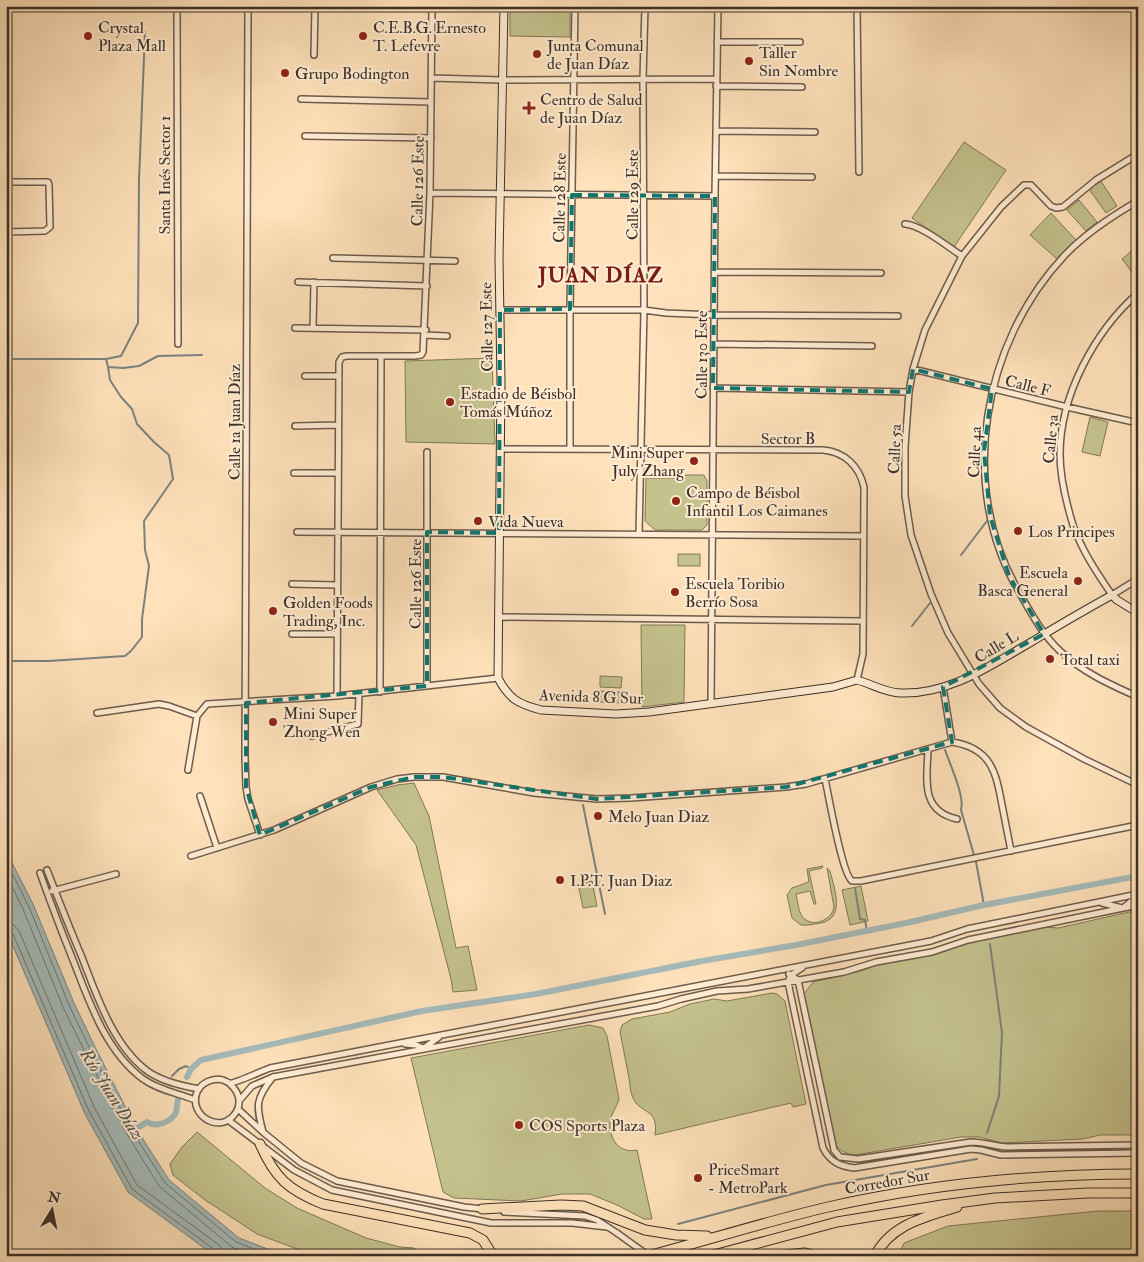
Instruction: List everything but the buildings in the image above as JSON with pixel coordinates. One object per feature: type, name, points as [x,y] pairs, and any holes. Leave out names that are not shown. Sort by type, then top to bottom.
[{"type":"highway","points":[[260,1144],[268,1162],[281,1180],[302,1196],[323,1204],[470,1233],[482,1240],[493,1256]]},
{"type":"highway","name":"Corredor Sur","points":[[649,1256],[828,1208],[940,1187],[1088,1174],[1138,1174]]},
{"type":"highway","name":"Corredor Sur","points":[[710,1256],[837,1222],[979,1200],[1088,1193],[1138,1193]]},
{"type":"highway","points":[[875,1256],[884,1242],[906,1225],[979,1200]]},
{"type":"highway","points":[[482,1210],[561,1205],[583,1206],[634,1226],[660,1233],[690,1236],[723,1236]]},
{"type":"highway","points":[[777,1256],[800,1253],[817,1256]]},
{"type":"street","name":"Santa Inés Sector 1","points":[[177,6],[178,344]]},
{"type":"street","name":"Calle 1a Juan Díaz","points":[[248,6],[246,787],[248,800],[260,835]]},
{"type":"street","points":[[314,6],[314,55]]},
{"type":"street","name":"Calle 126 Este","points":[[382,356],[421,355],[424,352],[430,193],[432,6]]},
{"type":"street","name":"Calle 127 Este","points":[[498,678],[504,6]]},
{"type":"street","name":"Calle 128 Este","points":[[570,449],[570,309],[575,6]]},
{"type":"street","name":"Calle 129 Este","points":[[640,534],[644,310],[643,80],[645,6]]},
{"type":"street","name":"Calle 130 Este","points":[[711,704],[714,196],[716,176],[718,6]]},
{"type":"street","points":[[857,6],[859,172]]},
{"type":"street","points":[[717,42],[800,42]]},
{"type":"street","points":[[431,78],[502,80],[716,79]]},
{"type":"street","points":[[716,86],[802,87]]},
{"type":"street","points":[[301,99],[431,102]]},
{"type":"street","points":[[716,131],[815,132]]},
{"type":"street","points":[[305,136],[431,138]]},
{"type":"street","name":"Calle 5a","points":[[1138,154],[1096,180],[1064,207],[1056,208],[1051,206],[1031,185],[1024,184],[1002,207],[962,256],[925,330],[913,370],[909,392],[905,448],[905,496],[910,535],[930,594],[948,633],[974,675],[992,699],[1011,717],[1084,759],[1138,785]]},
{"type":"street","points":[[716,176],[812,178]]},
{"type":"street","points":[[6,232],[48,230],[50,227],[48,182],[10,182],[8,184],[7,222]]},
{"type":"street","points":[[430,193],[714,196]]},
{"type":"street","name":"Calle 4a","points":[[1138,200],[1088,234],[1066,254],[1027,306],[1016,328],[992,389],[984,452],[984,476],[996,543],[1009,576],[1044,634],[1072,662],[1138,698]]},
{"type":"street","points":[[905,224],[911,224],[920,229],[962,256]]},
{"type":"street","points":[[333,258],[455,260]]},
{"type":"street","points":[[714,272],[881,274]]},
{"type":"street","points":[[298,282],[427,286]]},
{"type":"street","points":[[313,328],[314,282]]},
{"type":"street","name":"Calle 3a","points":[[1138,293],[1117,313],[1103,331],[1077,379],[1067,407],[1060,452],[1061,472],[1068,509],[1081,544],[1112,595],[1138,613]]},
{"type":"street","points":[[500,310],[644,310],[714,315],[898,316]]},
{"type":"street","points":[[295,328],[425,332],[447,336]]},
{"type":"street","points":[[714,344],[872,346]]},
{"type":"street","points":[[337,696],[338,376],[339,362],[347,356],[382,356],[380,692]]},
{"type":"street","name":"Calle F","points":[[913,370],[1138,423]]},
{"type":"street","points":[[305,376],[338,376]]},
{"type":"street","points":[[714,388],[909,392]]},
{"type":"street","points":[[295,426],[338,425]]},
{"type":"street","name":"Sector B","points":[[500,449],[823,450],[839,453],[853,464],[864,487],[863,654],[857,680]]},
{"type":"street","name":"Calle 126 Este","points":[[427,452],[427,686]]},
{"type":"street","points":[[294,473],[338,474]]},
{"type":"street","points":[[298,532],[863,536]]},
{"type":"street","name":"Calle L","points":[[857,680],[880,690],[899,693],[912,693],[943,687],[974,675],[1138,579]]},
{"type":"street","points":[[292,584],[336,585]]},
{"type":"street","points":[[498,617],[863,621]]},
{"type":"street","points":[[292,634],[336,634]]},
{"type":"street","points":[[188,770],[197,716],[207,704],[337,696],[498,678]]},
{"type":"street","name":"Avenida 8 G Sur","points":[[498,678],[506,692],[529,707],[540,710],[616,714],[650,712],[833,687],[857,680]]},
{"type":"street","points":[[943,687],[952,742]]},
{"type":"street","points":[[312,736],[358,724],[359,694]]},
{"type":"street","points":[[97,713],[159,704],[197,716]]},
{"type":"street","points":[[190,856],[260,835],[371,786],[397,779],[443,777],[534,792],[597,799],[631,798],[786,787],[825,779],[952,742],[971,747],[981,753],[992,766],[998,784],[1011,851]]},
{"type":"street","points":[[928,750],[926,782],[930,799],[939,812],[957,818]]},
{"type":"street","points":[[825,779],[843,861],[848,877],[852,881],[861,882],[1138,825]]},
{"type":"street","points":[[200,796],[217,848]]},
{"type":"street","points":[[47,870],[102,1007],[134,1060],[147,1071],[167,1081],[199,1089]]},
{"type":"street","points":[[40,873],[92,1008],[113,1047],[143,1079],[164,1090],[196,1100]]},
{"type":"street","points":[[47,893],[116,874]]},
{"type":"street","points":[[230,1084],[270,1068],[931,941],[967,929],[1095,902],[1138,895]]},
{"type":"street","points":[[1123,908],[1138,895]]},
{"type":"street","points":[[1095,902],[1123,908]]},
{"type":"street","points":[[239,1101],[252,1086],[273,1077],[658,1006],[717,991],[748,989],[851,970],[876,962],[932,952],[968,940],[1138,906]]},
{"type":"street","points":[[809,965],[792,975],[788,982],[823,1148],[827,1156],[834,1162],[854,1168],[972,1149],[1001,1155],[1138,1153]]},
{"type":"street","points":[[771,972],[785,972],[798,980],[834,1150],[840,1157],[858,1159],[970,1142],[984,1142],[995,1146],[1007,1147],[1138,1145]]},
{"type":"street","points":[[423,1048],[436,1038],[451,1033]]},
{"type":"street","points":[[394,1044],[410,1044],[423,1048]]},
{"type":"street","points":[[264,1133],[258,1112],[258,1101],[263,1089],[273,1077]]},
{"type":"street","points":[[217,1079],[230,1084],[235,1088],[239,1101],[238,1109],[234,1115],[228,1120],[219,1123],[210,1122],[202,1117],[197,1109],[196,1100],[199,1089],[210,1080],[217,1079]]},
{"type":"street","points":[[238,1109],[301,1163],[337,1181],[482,1210],[585,1216],[611,1228],[649,1256]]},
{"type":"street","points":[[228,1120],[294,1170],[332,1190],[491,1223],[572,1223],[611,1228]]},
{"type":"highlighted area","points":[[572,195],[715,196],[713,388],[909,392],[913,369],[992,389],[984,451],[990,516],[1009,576],[1044,634],[943,687],[952,742],[786,787],[597,799],[443,777],[414,777],[371,787],[260,835],[246,787],[246,703],[427,686],[427,532],[499,533],[500,310],[570,309]]},
{"type":"shaded area","points":[[510,6],[570,6],[570,37],[510,36]]},
{"type":"shaded area","points":[[964,142],[1006,170],[954,247],[912,218]]},
{"type":"shaded area","points":[[1101,181],[1117,206],[1106,213],[1089,189]]},
{"type":"shaded area","points":[[1079,200],[1097,222],[1086,231],[1067,210]]},
{"type":"shaded area","points":[[1051,213],[1076,240],[1057,259],[1030,235]]},
{"type":"shaded area","points":[[1133,250],[1138,256],[1138,280],[1122,259]]},
{"type":"shaded area","name":"Estadio de Béisbol Tomás Múñoz","points":[[492,358],[495,444],[406,442],[405,361]]},
{"type":"shaded area","points":[[1090,417],[1108,422],[1100,456],[1082,452]]},
{"type":"shaded area","name":"Campo de Béisbol Infantil Los Caimanes","points":[[686,475],[704,475],[707,481],[707,525],[702,530],[655,530],[645,521],[646,478],[683,478]]},
{"type":"shaded area","points":[[678,554],[700,554],[700,566],[678,566]]},
{"type":"shaded area","points":[[641,625],[685,625],[684,702],[642,707]]},
{"type":"shaded area","points":[[600,676],[622,677],[621,688],[600,687]]},
{"type":"shaded area","points":[[600,691],[621,692],[621,703],[600,702]]},
{"type":"shaded area","points":[[414,783],[429,816],[456,948],[468,946],[477,990],[453,992],[416,845],[377,790]]},
{"type":"shaded area","points":[[823,866],[822,868],[809,871],[816,904],[814,904],[810,891],[796,894],[799,908],[803,918],[810,922],[819,922],[831,915],[834,907],[827,868],[830,871],[836,894],[834,915],[829,920],[821,923],[801,925],[792,918],[787,895],[792,888],[809,882],[807,869]]},
{"type":"shaded area","points":[[592,881],[597,906],[583,908],[578,884]]},
{"type":"shaded area","points":[[861,886],[868,921],[850,925],[842,890]]},
{"type":"shaded area","points":[[1138,910],[1138,1135],[1100,1135],[1083,1139],[1002,1143],[979,1137],[961,1137],[855,1155],[842,1151],[837,1146],[833,1140],[804,994],[813,982],[861,971],[877,965],[934,954],[966,943],[1045,927],[1058,928]]},
{"type":"shaded area","points":[[772,993],[777,994],[785,1001],[806,1104],[793,1107],[791,1103],[655,1135],[652,1116],[636,1103],[631,1093],[620,1032],[622,1025],[632,1019],[670,1012],[690,1004],[714,999],[727,1001]]},
{"type":"shaded area","name":"COS Sports Plaza","points":[[589,1025],[603,1028],[607,1036],[619,1099],[610,1122],[611,1134],[616,1144],[620,1147],[625,1150],[637,1150],[652,1219],[644,1219],[590,1194],[562,1194],[521,1201],[454,1198],[443,1192],[411,1058]]},
{"type":"shaded area","points":[[197,1132],[265,1188],[297,1208],[366,1238],[400,1247],[414,1248],[421,1256],[329,1256],[300,1250],[257,1234],[205,1200],[173,1175],[170,1164],[182,1147]]},
{"type":"shaded area","points":[[1098,1211],[1138,1211],[1138,1256],[898,1256],[904,1243],[948,1226]]},
{"type":"water","name":"Río Juan Díaz","points":[[6,851],[33,904],[74,1003],[95,1047],[136,1128],[169,1180],[239,1238],[286,1256],[215,1256],[128,1192],[85,1114],[6,930]]},
{"type":"waterway","points":[[12,359],[106,359],[121,356],[138,323],[139,180],[145,32]]},
{"type":"waterway","points":[[106,359],[108,367],[123,368],[139,366],[158,356],[202,355]]},
{"type":"waterway","points":[[6,661],[49,661],[125,656],[142,637],[142,619],[149,566],[145,550],[144,521],[173,479],[169,455],[137,424],[132,409],[121,397],[110,380],[108,367]]},
{"type":"waterway","points":[[961,555],[987,521]]},
{"type":"waterway","points":[[912,626],[930,603]]},
{"type":"waterway","points":[[945,750],[959,789],[962,804],[961,810],[974,855]]},
{"type":"waterway","points":[[583,805],[605,914]]},
{"type":"waterway","points":[[976,862],[984,905]]},
{"type":"waterway","points":[[187,1077],[191,1069],[201,1060],[422,1011],[536,994],[702,961],[796,945],[984,905],[1138,876]]},
{"type":"waterway","points":[[855,888],[860,919],[865,920],[867,932]]},
{"type":"waterway","points":[[987,1133],[999,1096],[1002,1033],[990,944]]},
{"type":"waterway","points":[[172,1076],[179,1069],[186,1066],[191,1069]]},
{"type":"waterway","name":"Río Juan Díaz","points":[[131,1132],[147,1122],[159,1124],[171,1119],[176,1112],[178,1099]]},
{"type":"waterway","points":[[678,1224],[826,1185],[977,1159]]},
{"type":"place","name":"Crystal Plaza Mall","points":[[88,36]]},
{"type":"place","name":"C.E.B.G. Ernesto T. Lefevre","points":[[363,36]]},
{"type":"place","name":"Junta Comunal de Juan Díaz","points":[[537,54]]},
{"type":"place","name":"Taller Sin Nombre","points":[[749,61]]},
{"type":"place","name":"Grupo Bodington","points":[[285,73]]},
{"type":"place","name":"Centro de Salud de Juan Díaz","points":[[529,108]]},
{"type":"place","name":"Estadio de Béisbol Tomás Múñoz","points":[[450,402]]},
{"type":"place","name":"Mini Super July Zhang","points":[[694,461]]},
{"type":"place","name":"Campo de Béisbol Infantil Los Caimanes","points":[[676,501]]},
{"type":"place","name":"Vida Nueva","points":[[478,521]]},
{"type":"place","name":"Los Principes","points":[[1018,531]]},
{"type":"place","name":"Escuela Basca General","points":[[1078,581]]},
{"type":"place","name":"Escuela Toribio Berrío Sosa","points":[[675,592]]},
{"type":"place","name":"Golden Foods Trading, Inc.","points":[[273,611]]},
{"type":"place","name":"Total taxi","points":[[1050,659]]},
{"type":"place","name":"Mini Super Zhong Wen","points":[[273,722]]},
{"type":"place","name":"Melo Juan Diaz","points":[[598,816]]},
{"type":"place","name":"I.P.T. Juan Diaz","points":[[560,880]]},
{"type":"place","name":"COS Sports Plaza","points":[[519,1125]]},
{"type":"place","name":"PriceSmart - MetroPark","points":[[698,1178]]},
{"type":"district","name":"JUAN DÍAZ","points":[[601,275]]}]
